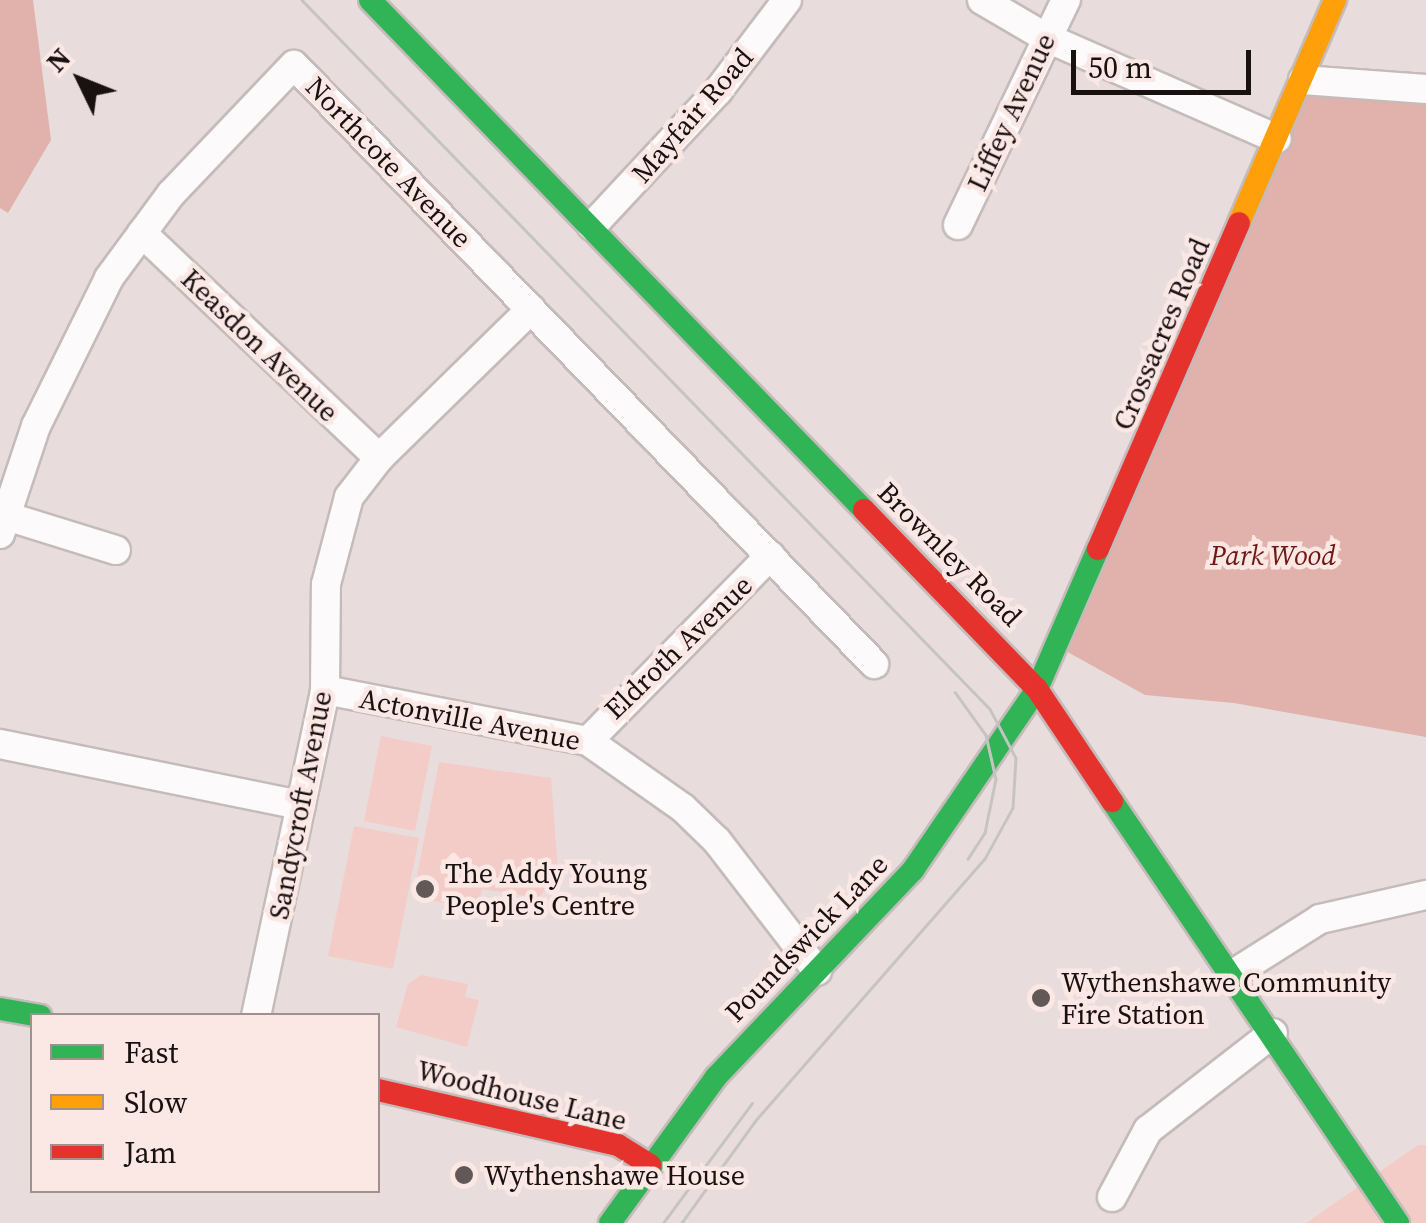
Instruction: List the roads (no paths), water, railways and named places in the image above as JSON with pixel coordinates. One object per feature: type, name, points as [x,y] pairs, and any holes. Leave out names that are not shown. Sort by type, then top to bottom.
[{"type":"street","name":"Brownley Road","points":[[370,0],[1037,689],[1273,1032],[1398,1223]]},
{"type":"street","name":"Mayfair Road","points":[[592,226],[718,90],[787,0]]},
{"type":"street","points":[[982,0],[1045,37],[1277,139]]},
{"type":"street","name":"Liffey Avenue","points":[[958,225],[1066,0]]},
{"type":"street","name":"Crossacres Road","points":[[1037,689],[1335,0]]},
{"type":"street","name":"Northcote Avenue","points":[[3,525],[36,426],[109,278],[171,194],[294,64],[874,664]]},
{"type":"street","points":[[1303,80],[1426,89]]},
{"type":"street","name":"Keasdon Avenue","points":[[142,233],[379,458]]},
{"type":"street","name":"Sandycroft Avenue","points":[[257,1013],[325,690],[326,584],[335,537],[349,498],[379,458],[531,310]]},
{"type":"street","points":[[3,525],[116,550]]},
{"type":"street","name":"Eldroth Avenue","points":[[588,741],[770,556]]},
{"type":"street","name":"Poundswick Lane","points":[[610,1223],[716,1077],[913,870],[1037,689]]},
{"type":"street","name":"Actonville Avenue","points":[[325,690],[588,741],[684,808],[817,971]]},
{"type":"street","points":[[0,744],[301,805]]},
{"type":"street","points":[[1233,974],[1320,919],[1426,896]]},
{"type":"street","points":[[0,1009],[30,1014]]},
{"type":"street","points":[[1112,1196],[1148,1130],[1273,1032]]},
{"type":"street","name":"Woodhouse Lane","points":[[380,1090],[618,1145],[650,1165]]},
{"type":"tram line","points":[[302,0],[990,709],[1016,758],[1013,808],[985,859],[755,1122],[682,1223]]},
{"type":"tram line","points":[[955,692],[986,735],[996,779],[985,833],[968,859]]},
{"type":"tram line","points":[[663,1223],[752,1103]]},
{"type":"place","name":"The Addy Young People's Centre","points":[[425,889]]},
{"type":"place","name":"Wythenshawe Community Fire Station","points":[[1041,998]]},
{"type":"place","name":"Wythenshawe House","points":[[464,1175]]},
{"type":"park label","name":"Park Wood","points":[[1273,555]]}]
